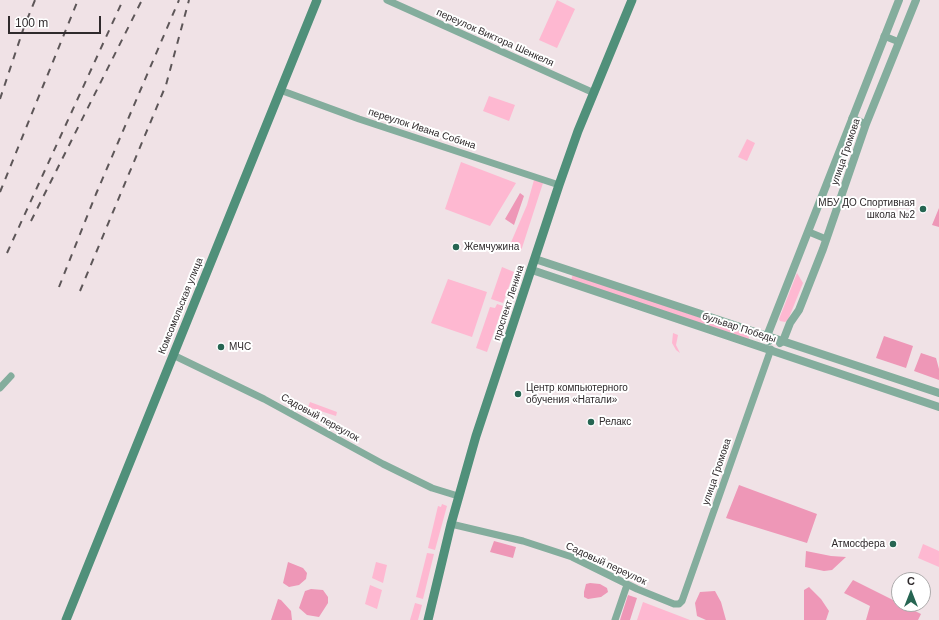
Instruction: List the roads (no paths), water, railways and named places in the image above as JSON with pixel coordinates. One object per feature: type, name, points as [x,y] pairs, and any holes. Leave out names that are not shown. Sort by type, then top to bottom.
[{"type":"main road","name":"Комсомольская улица","points":[[66,620],[317,0]]},
{"type":"main road","name":"проспект Ленина","points":[[428,620],[458,496],[559,185],[632,0]]},
{"type":"street","name":"переулок Виктора Шенкеля","points":[[387,0],[594,94]]},
{"type":"street","name":"улица Громова","points":[[767,336],[899,0]]},
{"type":"street","name":"улица Громова","points":[[783,341],[790,323],[799,310],[826,239],[866,124],[916,0]]},
{"type":"street","points":[[884,36],[899,42]]},
{"type":"street","name":"переулок Ивана Собина","points":[[280,90],[358,119],[559,185]]},
{"type":"street","points":[[852,118],[866,124]]},
{"type":"street","points":[[809,232],[826,239]]},
{"type":"street","name":"бульвар Победы","points":[[535,259],[939,393]]},
{"type":"street","name":"бульвар Победы","points":[[532,270],[771,349],[939,407]]},
{"type":"street","points":[[767,336],[771,349],[783,341]]},
{"type":"street","name":"улица Громова","points":[[682,601],[771,349]]},
{"type":"street","name":"Садовый переулок","points":[[173,355],[264,399],[402,474],[439,490],[458,496]]},
{"type":"street","points":[[0,388],[11,376]]},
{"type":"street","points":[[903,395],[908,383]]},
{"type":"street","name":"Садовый переулок","points":[[451,524],[523,541],[572,557],[627,584],[674,604],[679,604],[682,601]]},
{"type":"street","points":[[615,620],[627,584]]},
{"type":"railway","points":[[0,99],[24,27],[35,0]]},
{"type":"railway","points":[[0,192],[78,0]]},
{"type":"railway","points":[[7,253],[123,0]]},
{"type":"railway","points":[[31,221],[142,0]]},
{"type":"railway","points":[[59,287],[96,194],[179,0]]},
{"type":"railway","points":[[80,291],[166,85],[189,0]]},
{"type":"place","name":"МБУ ДО Спортивная школа №2","points":[[923,209]]},
{"type":"place","name":"Жемчужина","points":[[456,247]]},
{"type":"place","name":"МЧС","points":[[221,347]]},
{"type":"place","name":"Центр компьютерного обучения «Натали»","points":[[518,394]]},
{"type":"place","name":"Релакс","points":[[591,422]]},
{"type":"place","name":"Атмосфера","points":[[893,544]]}]
